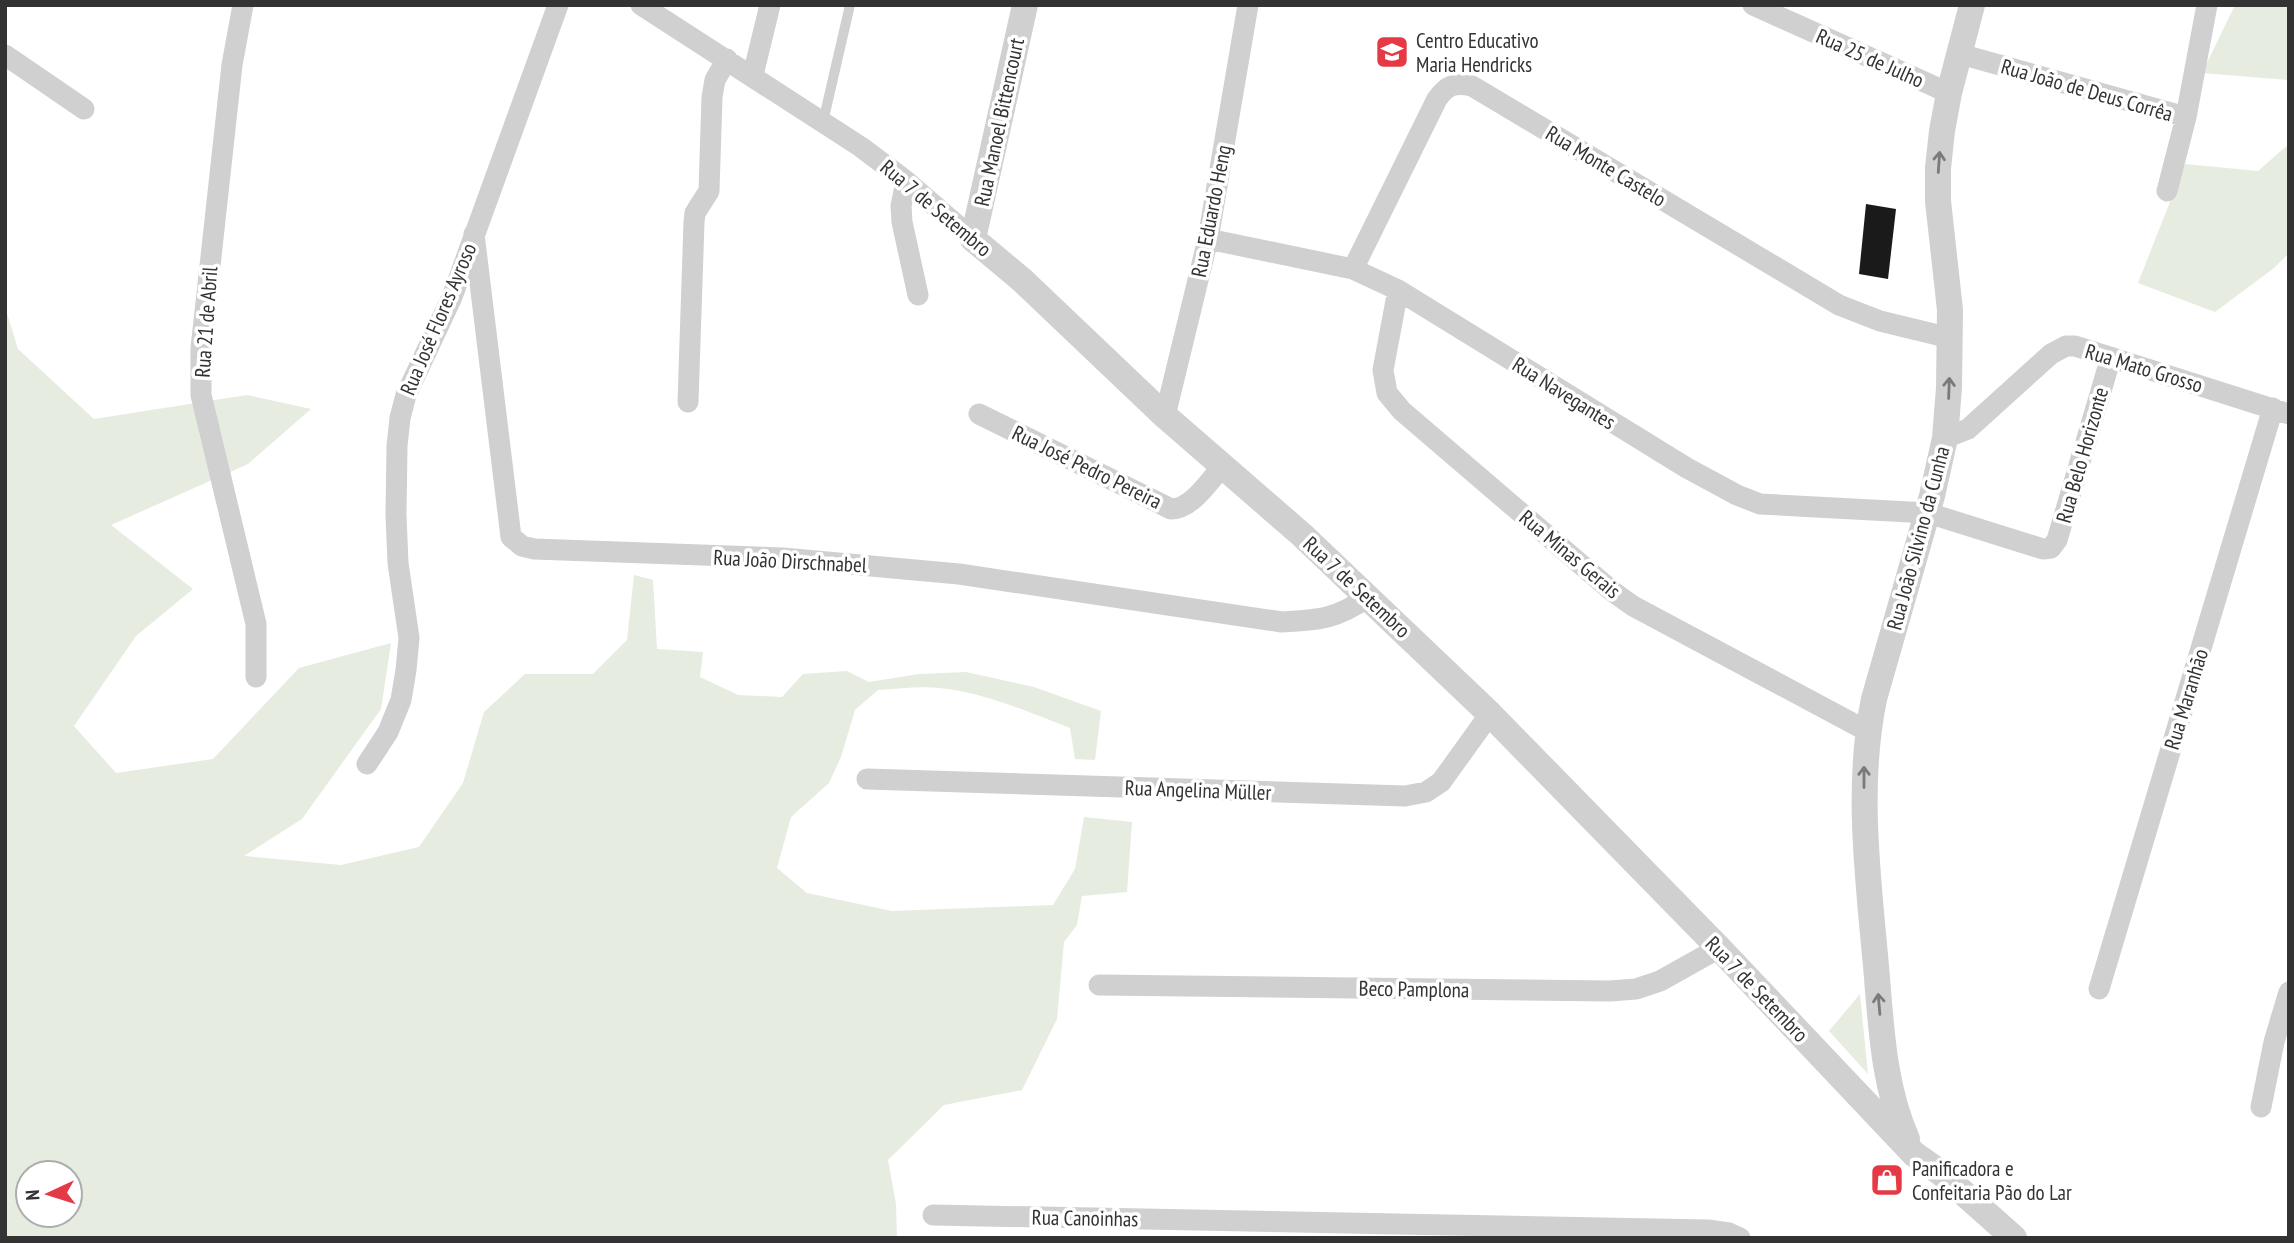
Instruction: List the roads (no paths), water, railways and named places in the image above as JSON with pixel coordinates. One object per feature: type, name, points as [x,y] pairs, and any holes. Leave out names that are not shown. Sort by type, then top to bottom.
[{"type":"street","name":"Rua 21 de Abril","points":[[243,5],[232,65],[202,334],[201,395],[256,624],[256,677]]},
{"type":"street","name":"Rua José Flores Ayroso","points":[[368,764],[388,732],[401,700],[406,670],[408,638],[398,564],[396,515],[397,446],[405,395],[452,297],[558,5]]},
{"type":"street","name":"Rua 7 de Setembro","points":[[641,5],[861,147],[906,181],[1022,280],[1165,416],[1301,535],[1490,713],[1719,948],[1914,1154],[1941,1173],[2014,1238]]},
{"type":"street","points":[[753,75],[769,5]]},
{"type":"street","name":"Rua Manoel Bittencourt","points":[[973,239],[1025,5]]},
{"type":"street","name":"Rua Eduardo Heng","points":[[1165,416],[1208,239],[1248,5]]},
{"type":"street","name":"Rua João Silvino da Cunha","points":[[1914,1154],[1894,1102],[1887,1072],[1875,960],[1864,771],[1867,731],[1874,699],[1928,513],[1945,438],[1950,338],[1938,201],[1942,131],[1972,5]]},
{"type":"street","name":"Rua João de Deus Corrêa","points":[[1960,54],[2186,117],[2207,5]]},
{"type":"street","name":"Rua 25 de Julho","points":[[1763,8],[1949,93]]},
{"type":"street","points":[[5,55],[84,109]]},
{"type":"street","points":[[688,402],[695,213],[709,191],[712,97],[715,80],[727,59]]},
{"type":"street","name":"Rua Monte Castelo","points":[[1353,269],[1437,99],[1445,88],[1458,83],[1472,86],[1839,305],[1880,321],[1950,338]]},
{"type":"street","points":[[2168,191],[2186,117]]},
{"type":"street","points":[[906,181],[901,206],[902,222],[918,295]]},
{"type":"street","name":"Rua João Dirschnabel","points":[[474,234],[512,537],[522,546],[534,549],[783,558],[959,574],[1282,622],[1320,620],[1346,612],[1368,597]]},
{"type":"street","name":"Rua Navegantes","points":[[1208,239],[1353,269],[1398,290],[1676,461],[1737,495],[1760,504],[1928,513]]},
{"type":"street","name":"Rua Minas Gerais","points":[[1398,290],[1383,370],[1387,393],[1402,411],[1633,606],[1867,731]]},
{"type":"street","name":"Rua Mato Grosso","points":[[1945,438],[1968,429],[2057,349],[2066,346],[2076,346],[2281,411]]},
{"type":"street","name":"Rua Belo Horizonte","points":[[1928,513],[2043,549],[2051,548],[2057,540],[2111,357]]},
{"type":"street","name":"Rua Maranhão","points":[[2099,989],[2281,411]]},
{"type":"street","name":"Rua José Pedro Pereira","points":[[979,414],[1171,509],[1180,509],[1188,504],[1222,467]]},
{"type":"street","name":"Rua Angelina Müller","points":[[867,779],[1405,796],[1426,792],[1440,782],[1490,713]]},
{"type":"street","name":"Beco Pamplona","points":[[1099,985],[1610,991],[1636,989],[1660,981],[1719,948]]},
{"type":"street","points":[[2261,1107],[2274,1042],[2289,992]]},
{"type":"street","points":[[1857,1093],[1887,1072]]},
{"type":"street","name":"Rua Canoinhas","points":[[933,1215],[1708,1230],[1729,1233],[1740,1238]]},
{"type":"lane","points":[[822,122],[850,5]]},
{"type":"place","name":"Centro Educativo Maria Hendricks","points":[[1392,52]]},
{"type":"place","name":"Panificadora e Confeitaria Pão do Lar","points":[[1887,1180]]}]
